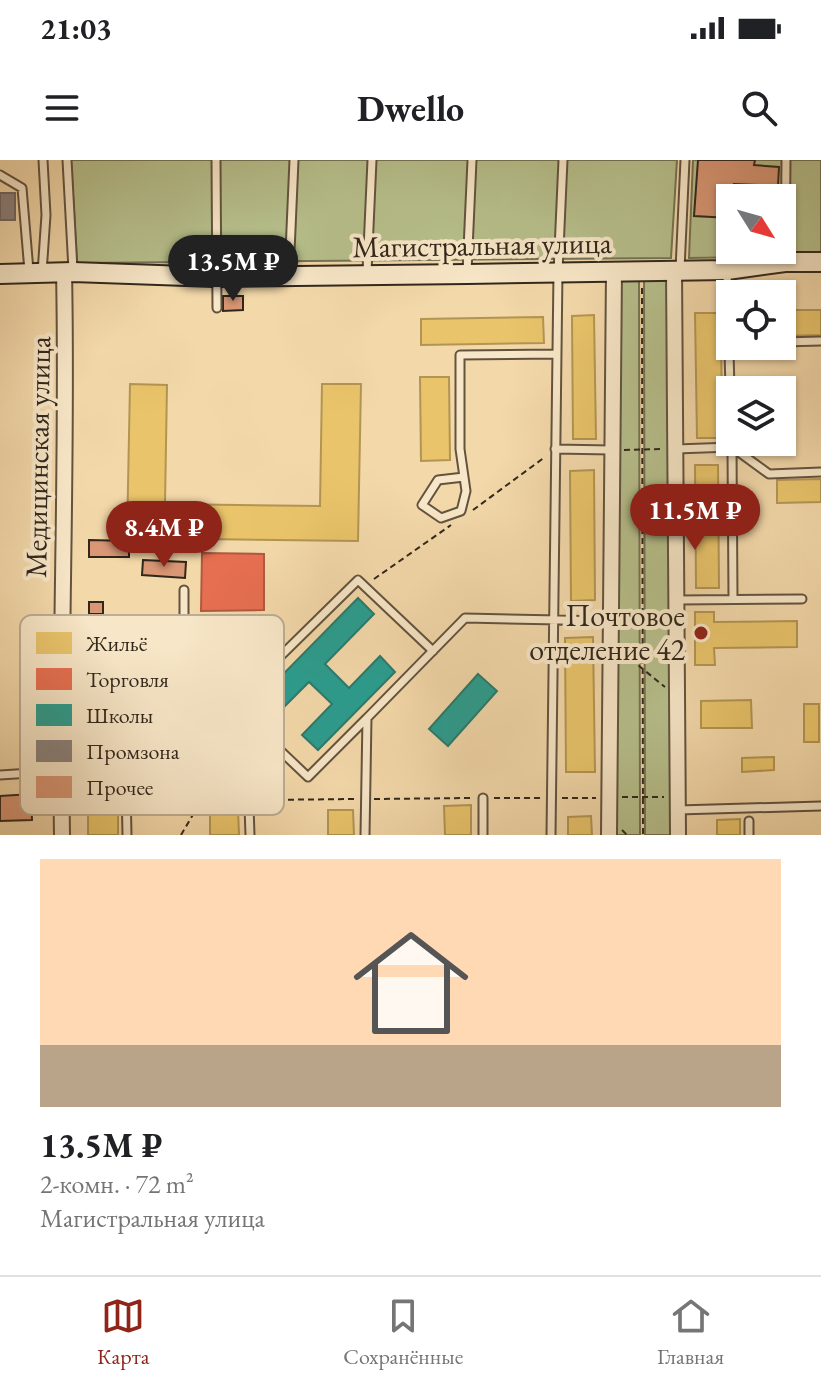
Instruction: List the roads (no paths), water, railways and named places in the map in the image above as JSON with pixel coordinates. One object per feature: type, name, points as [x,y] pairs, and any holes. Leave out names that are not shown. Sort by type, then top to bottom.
[{"type":"street","name":"Магистральная улица","points":[[796,262],[821,262]]},
{"type":"street","name":"Магистральная улица","points":[[0,274],[69,272],[215,277],[467,274],[727,270],[770,264]]},
{"type":"street","points":[[677,269],[678,835]]},
{"type":"street","points":[[609,835],[614,271]]},
{"type":"street","name":"Медицинская улица","points":[[61,615],[68,439],[69,272]]},
{"type":"street","name":"Медицинская улица","points":[[62,815],[62,835]]},
{"type":"lane","points":[[36,273],[46,215],[43,160]]},
{"type":"lane","points":[[67,160],[69,272]]},
{"type":"lane","points":[[216,160],[217,308]]},
{"type":"lane","points":[[289,275],[294,160]]},
{"type":"lane","points":[[367,274],[372,160]]},
{"type":"lane","points":[[467,274],[472,160]]},
{"type":"lane","points":[[551,835],[556,354],[563,160]]},
{"type":"lane","points":[[677,269],[685,160]]},
{"type":"lane","points":[[786,160],[786,184]]},
{"type":"lane","points":[[0,175],[22,188],[36,273]]},
{"type":"lane","points":[[727,270],[727,280]]},
{"type":"lane","points":[[796,342],[821,341]]},
{"type":"lane","points":[[464,477],[438,480],[422,505],[441,518],[461,511],[466,491],[460,355],[556,354]]},
{"type":"lane","points":[[676,449],[716,446]]},
{"type":"lane","points":[[555,449],[611,450]]},
{"type":"lane","points":[[732,456],[733,599]]},
{"type":"lane","points":[[746,456],[769,474],[821,472]]},
{"type":"lane","points":[[284,653],[358,580],[433,651]]},
{"type":"lane","points":[[184,590],[184,615]]},
{"type":"lane","points":[[676,600],[802,599]]},
{"type":"lane","points":[[284,754],[308,777],[465,618],[610,621]]},
{"type":"lane","points":[[365,835],[367,718]]},
{"type":"lane","points":[[0,775],[20,774]]},
{"type":"lane","points":[[483,798],[483,835]]},
{"type":"lane","points":[[678,810],[821,806]]},
{"type":"lane","points":[[127,815],[127,835]]},
{"type":"lane","points":[[249,815],[250,835]]},
{"type":"lane","points":[[749,821],[749,835]]},
{"type":"place","name":"Почтовое отделение 42","points":[[701,633]]}]
